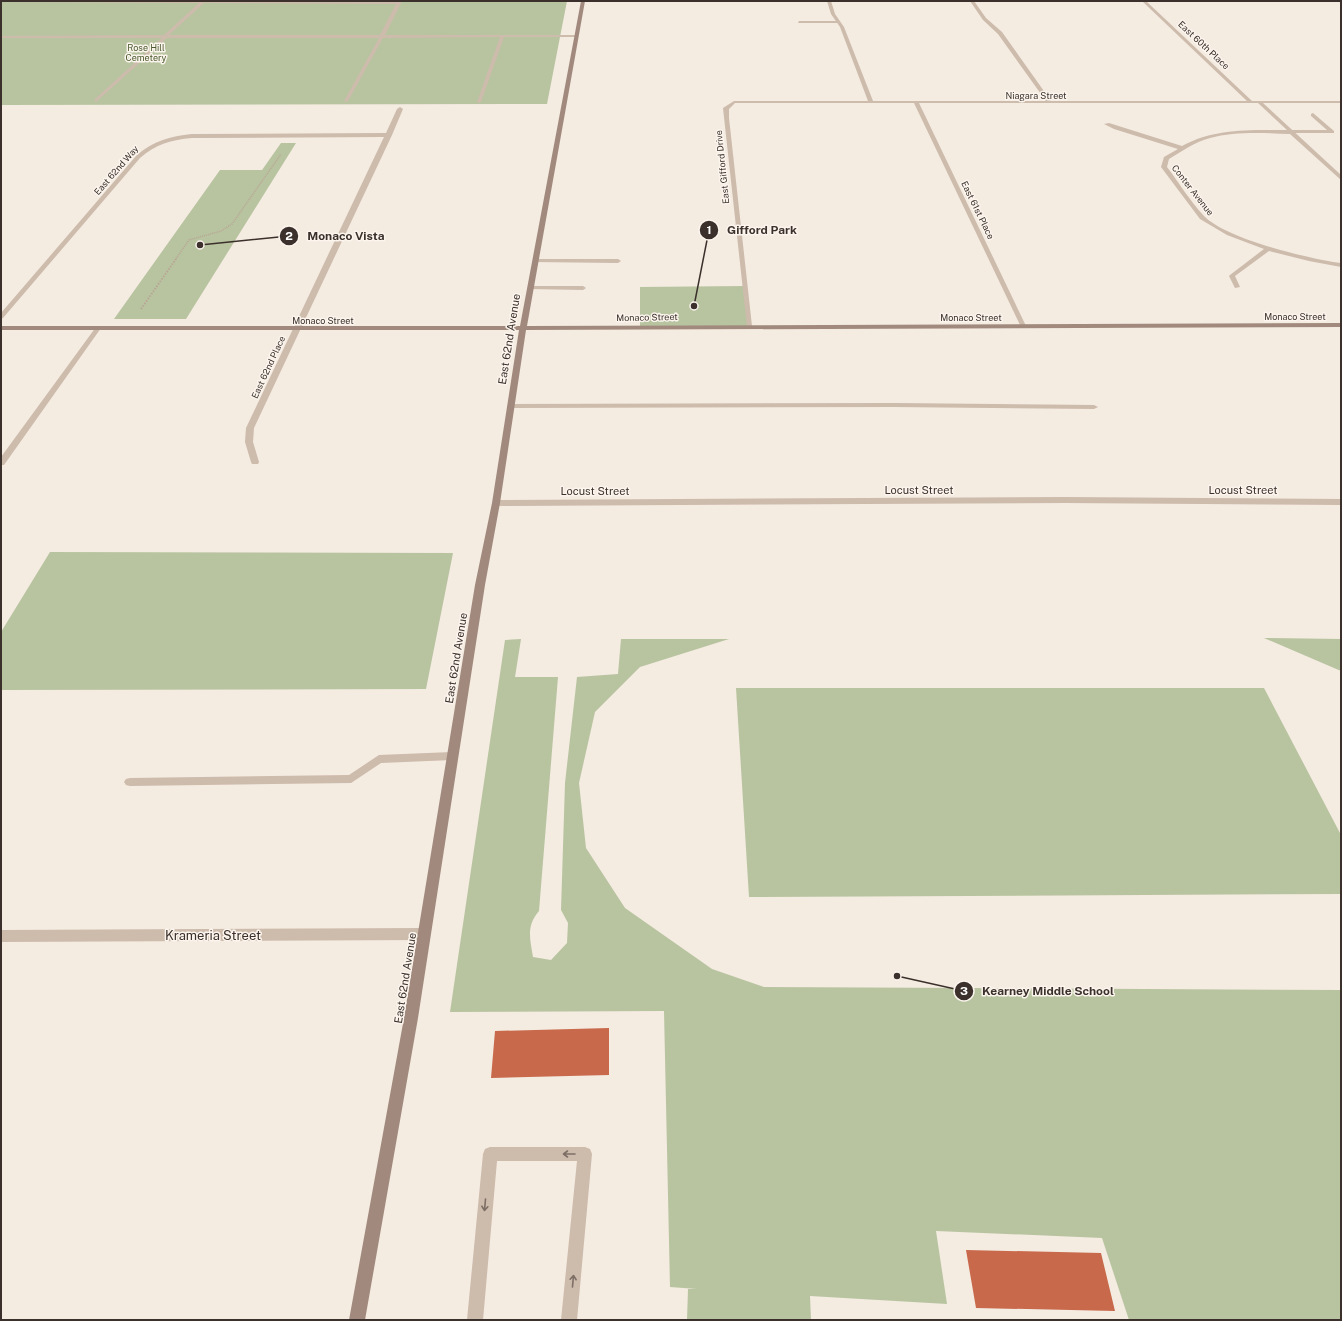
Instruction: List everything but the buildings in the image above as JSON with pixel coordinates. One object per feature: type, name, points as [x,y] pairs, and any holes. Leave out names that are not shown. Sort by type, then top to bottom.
[{"type":"street","points":[[1,1],[400,2],[346,101]]},
{"type":"street","name":"East 62nd Avenue","points":[[357,1320],[424,934],[480,585],[496,503],[523,328],[583,1]]},
{"type":"street","points":[[829,1],[833,14],[842,27],[871,102]]},
{"type":"street","points":[[972,1],[984,19],[1000,34],[1050,103]]},
{"type":"street","name":"East 60th Place","points":[[1144,1],[1252,102]]},
{"type":"street","points":[[96,101],[203,2]]},
{"type":"street","points":[[799,22],[838,22]]},
{"type":"street","points":[[479,102],[503,36]]},
{"type":"street","points":[[1,37],[576,36]]},
{"type":"street","name":"Niagara Street","points":[[731,103],[744,101],[1050,103],[1341,102]]},
{"type":"street","name":"East 61st Place","points":[[916,102],[1023,326]]},
{"type":"street","points":[[1260,102],[1341,178]]},
{"type":"street","name":"East Gifford Drive","points":[[731,103],[726,108],[726,118],[749,326]]},
{"type":"street","name":"East 62nd Place","points":[[255,462],[249,442],[250,428],[400,109]]},
{"type":"street","name":"Conter Avenue","points":[[1313,115],[1332,132],[1221,134],[1208,137],[1181,148],[1166,158],[1164,167],[1202,218],[1210,224],[1269,248],[1341,266]]},
{"type":"street","points":[[1107,124],[1181,148]]},
{"type":"street","name":"East 62nd Way","points":[[1,317],[138,157],[151,146],[172,138],[192,136],[389,135]]},
{"type":"street","points":[[1236,287],[1232,276],[1269,248]]},
{"type":"street","points":[[535,261],[618,261]]},
{"type":"street","points":[[530,288],[583,288]]},
{"type":"street","name":"Monaco Street","points":[[1,328],[297,329],[749,326],[1341,325]]},
{"type":"street","points":[[1,463],[98,328]]},
{"type":"street","points":[[511,406],[1094,407]]},
{"type":"street","name":"Locust Street","points":[[496,503],[1066,500],[1341,502]]},
{"type":"street","points":[[130,782],[352,779],[379,759],[452,756]]},
{"type":"street","name":"Krameria Street","points":[[1,936],[424,934]]},
{"type":"street","points":[[475,1320],[490,1154],[585,1154],[569,1320]]},
{"type":"path","points":[[128,328],[189,240],[221,231],[232,224],[294,136]]},
{"type":"green space","name":"Rose Hill Cemetery","points":[[1,1],[567,1],[547,104],[1,105]]},
{"type":"green space","points":[[281,143],[296,143],[186,319],[114,319],[220,170],[262,170]]},
{"type":"green space","points":[[744,286],[749,326],[640,326],[640,287]]},
{"type":"green space","points":[[50,552],[453,553],[426,689],[1,690],[1,632]]},
{"type":"green space","points":[[1264,638],[1341,639],[1341,671]]},
{"type":"green space","points":[[521,639],[515,677],[558,677],[539,911],[532,922],[530,933],[533,957],[551,960],[567,943],[568,923],[561,910],[565,783],[577,677],[618,674],[621,639],[729,639],[640,667],[595,712],[579,783],[586,848],[625,908],[712,969],[764,987],[1341,990],[1341,1320],[1129,1320],[1102,1238],[936,1231],[947,1304],[810,1296],[811,1320],[687,1320],[688,1289],[697,1289],[670,1287],[664,1011],[450,1012],[505,640]]},
{"type":"green space","points":[[736,688],[1264,688],[1341,835],[1341,894],[749,897]]},
{"type":"place","name":"Monaco Vista","points":[[200,245]]},
{"type":"place","name":"Gifford Park","points":[[694,306]]},
{"type":"place","name":"Kearney Middle School","points":[[897,976]]}]
